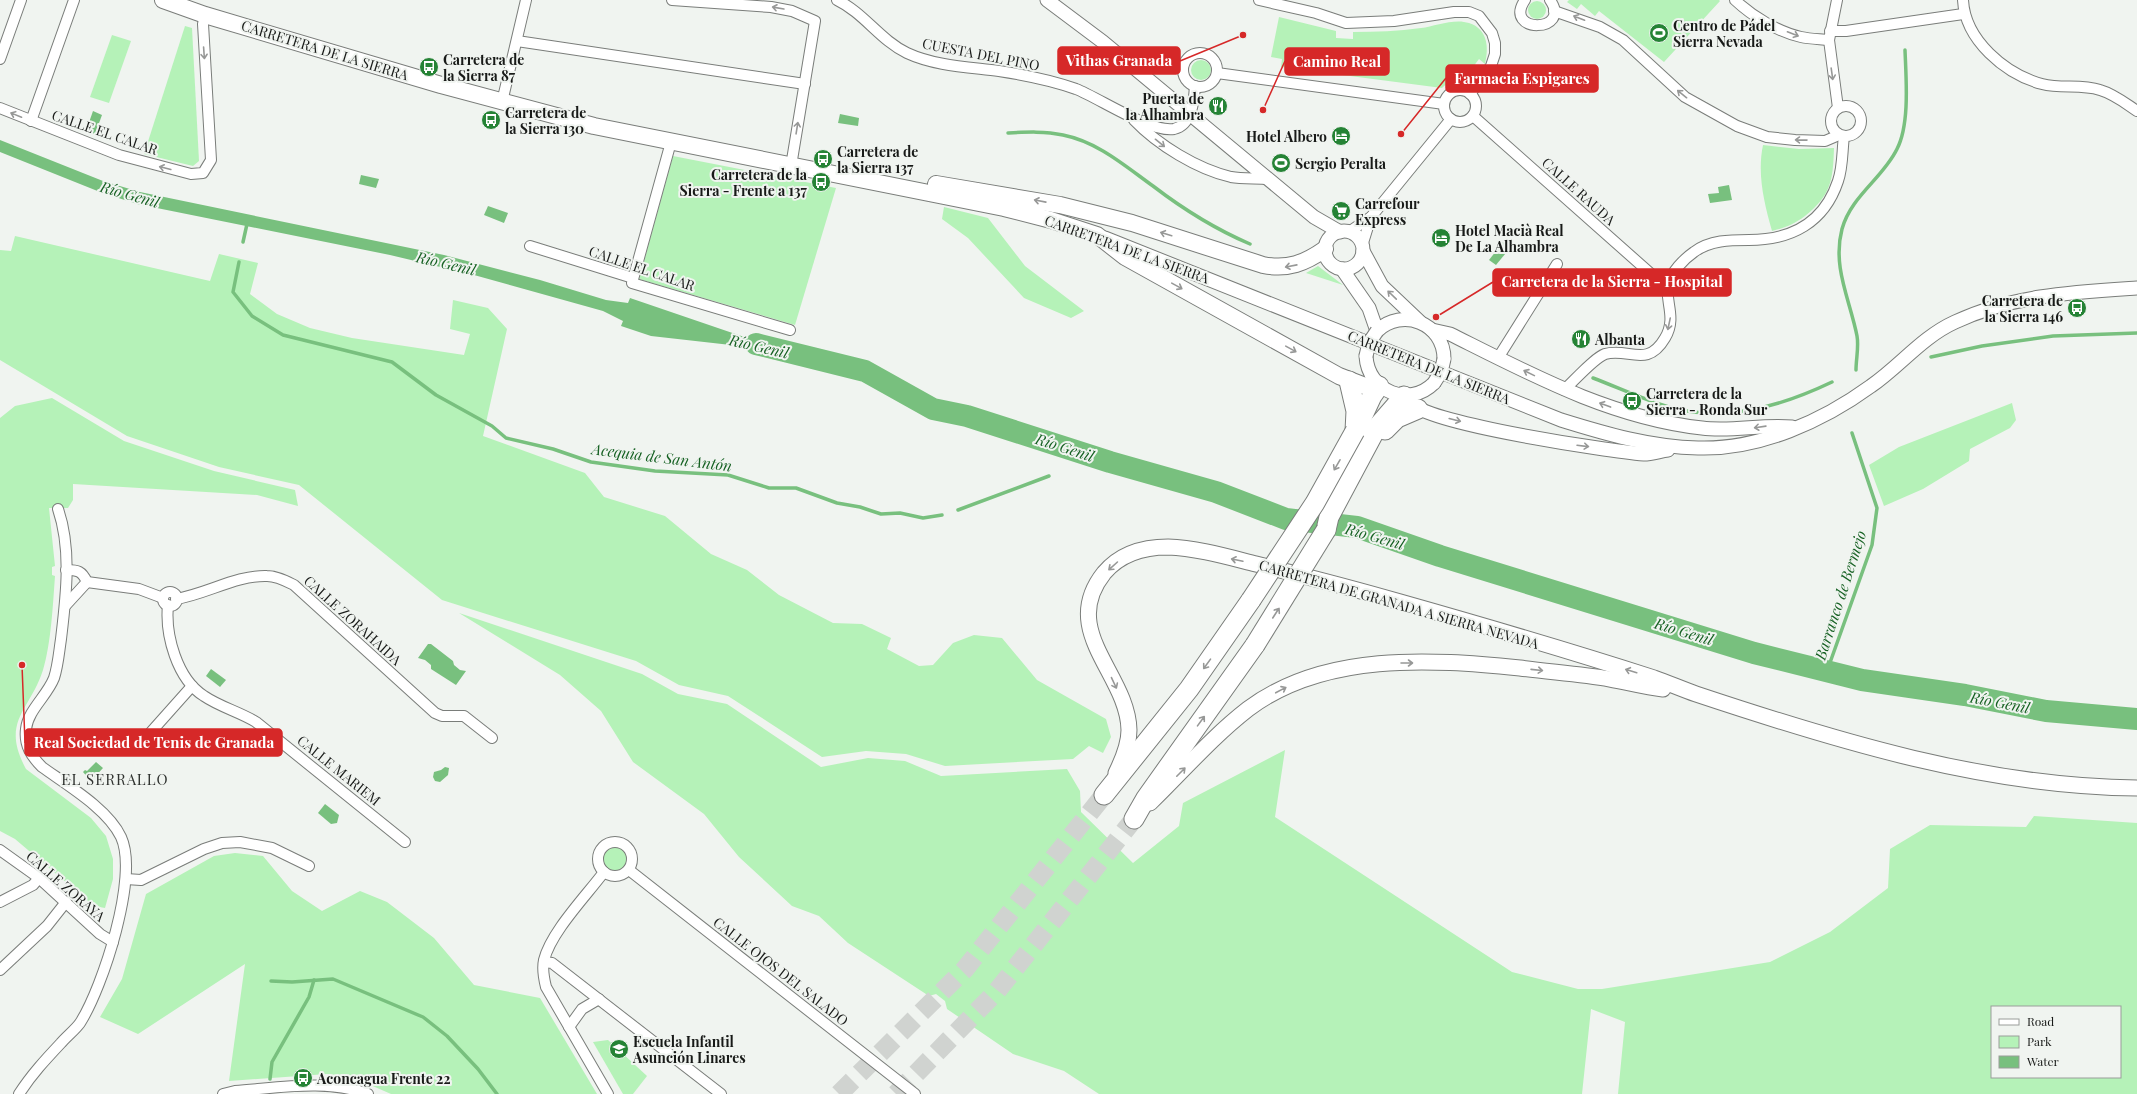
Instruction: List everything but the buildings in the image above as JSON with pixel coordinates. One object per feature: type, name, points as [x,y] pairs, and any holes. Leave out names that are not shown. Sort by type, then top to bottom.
[{"type":"highway","points":[[1349,381],[1356,411],[1368,437]]},
{"type":"highway","points":[[1134,819],[1146,798],[1255,646],[1326,530],[1329,517],[1368,437],[1372,396],[1378,385]]},
{"type":"highway","points":[[1104,795],[1189,689],[1229,633],[1315,503],[1386,415],[1410,400]]},
{"type":"main road","name":"CARRETERA DE LA SIERRA","points":[[163,0],[187,4],[205,15],[502,102],[594,126],[1004,208],[1050,220],[1097,235]]},
{"type":"main road","points":[[865,180],[916,181],[1060,205],[1132,224],[1276,268],[1295,266],[1310,259],[1326,246]]},
{"type":"main road","points":[[1097,235],[1125,256],[1349,381],[1365,386],[1378,385]]},
{"type":"main road","name":"CARRETERA DE GRANADA A SIERRA NEVADA","points":[[1104,795],[1122,761],[1126,749],[1129,728],[1123,704],[1091,635],[1089,609],[1096,586],[1109,569],[1124,557],[1146,548],[1179,548],[1335,583],[1658,679],[1694,693],[1825,733],[1955,768],[2057,784],[2137,788]]},
{"type":"main road","name":"CARRETERA DE GRANADA A SIERRA NEVADA","points":[[1134,819],[1219,735],[1249,709],[1289,686],[1328,672],[1374,664],[1481,664],[1568,674],[1694,693]]},
{"type":"street","points":[[0,59],[21,0]]},
{"type":"street","points":[[31,121],[74,0]]},
{"type":"street","points":[[502,102],[526,0]]},
{"type":"street","points":[[672,0],[771,7],[792,11],[815,21],[791,166]]},
{"type":"street","name":"CUESTA DEL PINO","points":[[837,0],[858,14],[892,45],[909,54],[955,66],[1026,75],[1059,83],[1081,91],[1131,117],[1160,127],[1173,129],[1182,124],[1190,114]]},
{"type":"street","points":[[1047,0],[1190,114],[1314,217],[1359,238],[1362,249],[1382,286],[1420,322],[1432,330],[1440,341],[1444,359],[1441,372],[1434,383],[1410,400]]},
{"type":"street","points":[[1259,0],[1316,13],[1346,23],[1394,21],[1454,12],[1469,12],[1478,16],[1492,33],[1495,43],[1495,54],[1491,66],[1470,94]]},
{"type":"street","points":[[1525,0],[1521,11],[1525,21],[1534,27],[1545,25],[1550,21],[1554,11],[1550,0]]},
{"type":"street","points":[[1735,0],[1760,19],[1800,37],[1830,35],[1849,30],[1964,14]]},
{"type":"street","points":[[1837,0],[1830,35],[1838,108]]},
{"type":"street","points":[[1963,0],[1964,14],[1985,48],[2010,70],[2043,84],[2084,86],[2101,90],[2116,96],[2137,111]]},
{"type":"street","points":[[1554,11],[1600,26],[1623,40],[1685,97],[1737,126],[1767,137],[1825,141],[1842,136],[1850,136],[1858,130],[1861,122],[1860,117],[1854,109],[1849,106],[1838,108],[1833,113],[1830,121],[1833,130],[1842,136]]},
{"type":"street","name":"CALLE EL CALAR","points":[[0,108],[119,155],[191,174],[203,173],[211,160],[203,24],[205,15]]},
{"type":"street","points":[[517,41],[805,84]]},
{"type":"street","points":[[1198,53],[1209,55],[1216,64],[1218,73],[1211,84],[1200,87],[1194,86],[1186,79],[1183,68],[1186,60],[1193,54],[1198,53]]},
{"type":"street","points":[[1218,73],[1444,104]]},
{"type":"street","points":[[1190,114],[1194,86]]},
{"type":"street","points":[[1462,90],[1470,94],[1476,102],[1473,116],[1460,122],[1451,119],[1446,113],[1444,104],[1446,99],[1452,92],[1462,90]]},
{"type":"street","name":"CALLE RAUDA","points":[[1473,116],[1659,281],[1668,286]]},
{"type":"street","name":"CUESTA DEL PINO","points":[[1131,117],[1166,147],[1198,164],[1231,177],[1268,179]]},
{"type":"street","points":[[1326,246],[1330,238],[1371,217],[1451,119]]},
{"type":"street","points":[[1564,390],[1597,358],[1605,354],[1638,356],[1648,354],[1658,348],[1666,337],[1670,324],[1671,309],[1668,286],[1671,277],[1682,262],[1694,251],[1710,243],[1729,240],[1770,240],[1791,234],[1808,224],[1821,211],[1832,195],[1838,180],[1842,136]]},
{"type":"street","points":[[633,278],[671,142]]},
{"type":"street","points":[[1314,217],[1326,246],[1329,262],[1342,269],[1366,302],[1377,331]]},
{"type":"street","points":[[1342,269],[1350,268],[1361,258],[1371,217]]},
{"type":"street","name":"CARRETERA DE LA SIERRA","points":[[1097,235],[1561,420],[1632,440],[1699,448],[1728,446],[1757,440],[1798,428],[1872,386],[1926,340],[1952,323],[1978,311],[2001,304],[2045,296],[2137,288]]},
{"type":"street","name":"CALLE EL CALAR","points":[[530,246],[633,278],[632,283],[790,330]]},
{"type":"street","points":[[1498,358],[1557,264]]},
{"type":"street","points":[[1420,322],[1398,320],[1385,324],[1377,331],[1369,343],[1366,356],[1369,372],[1378,385],[1391,394],[1490,429],[1564,444],[1646,454],[1682,447]]},
{"type":"street","points":[[1432,330],[1450,334],[1564,390],[1614,409],[1658,421],[1703,428],[1744,429],[1776,425],[1798,428]]},
{"type":"street","points":[[18,1094],[27,1081],[79,1023],[103,975],[113,942],[126,879],[126,854],[121,837],[111,822],[93,805],[42,767],[28,748],[26,728],[30,717],[54,678],[65,606],[66,570],[63,524],[58,509]]},
{"type":"street","points":[[66,570],[78,570],[83,574],[87,582]]},
{"type":"street","name":"CALLE ZORAHAIDA","points":[[169,601],[252,578],[268,576],[281,579],[294,585],[435,713],[442,716],[464,716],[492,738]]},
{"type":"street","points":[[87,582],[138,589],[169,601]]},
{"type":"street","points":[[65,606],[87,582]]},
{"type":"street","name":"CALLE MARIEM","points":[[169,601],[167,618],[171,639],[180,667],[192,686],[204,696],[241,712],[256,722],[405,842]]},
{"type":"street","points":[[150,732],[192,686]]},
{"type":"street","points":[[126,879],[141,880],[204,849],[222,843],[240,842],[272,848],[309,866]]},
{"type":"street","points":[[614,842],[624,845],[629,849],[632,859],[629,870],[620,876],[614,876],[604,872],[598,862],[600,851],[604,847],[614,842]]},
{"type":"street","name":"CALLE ZORAYA","points":[[0,850],[39,878],[100,934],[113,942]]},
{"type":"street","name":"CALLE OJOS DEL SALADO","points":[[629,870],[915,1094]]},
{"type":"street","points":[[604,872],[553,939],[544,962],[544,976],[546,988],[608,1094]]},
{"type":"street","points":[[0,902],[33,885],[39,878]]},
{"type":"street","points":[[0,970],[47,926],[66,902]]},
{"type":"street","points":[[544,962],[552,963],[721,1094]]},
{"type":"street","points":[[569,1027],[582,1009],[598,998]]},
{"type":"street","points":[[223,1094],[262,1089],[332,1085],[351,1088],[368,1094]]},
{"type":"green space","name":"Centro de Pádel Sierra Nevada","points":[[1569,0],[1720,1],[1664,62],[1599,11],[1595,16],[1581,4],[1577,9],[1567,2]]},
{"type":"green space","points":[[1533,1],[1541,1],[1546,6],[1544,17],[1541,19],[1533,19],[1528,14],[1528,6]]},
{"type":"green space","points":[[1279,17],[1336,31],[1336,38],[1353,39],[1353,32],[1404,30],[1458,21],[1469,23],[1480,30],[1486,40],[1487,52],[1485,64],[1479,59],[1473,67],[1479,72],[1471,82],[1455,80],[1442,88],[1281,67],[1282,59],[1271,57]]},
{"type":"green space","points":[[185,26],[192,28],[199,161],[193,166],[144,154]]},
{"type":"green space","points":[[112,35],[131,41],[109,103],[90,97]]},
{"type":"green space","points":[[1201,60],[1208,63],[1211,70],[1208,77],[1201,80],[1194,77],[1191,70],[1194,63]]},
{"type":"green space","points":[[1763,145],[1799,149],[1834,148],[1833,170],[1829,186],[1820,201],[1805,216],[1797,221],[1772,231],[1762,188],[1761,156]]},
{"type":"green space","points":[[673,156],[836,188],[795,325],[639,279]]},
{"type":"green space","points":[[944,207],[988,218],[1025,266],[1084,311],[1071,318],[1024,298],[968,238],[942,219]]},
{"type":"green space","points":[[15,236],[210,281],[219,254],[258,263],[250,294],[277,314],[310,328],[352,338],[464,355],[470,334],[450,329],[453,300],[488,308],[507,329],[483,436],[585,473],[604,497],[665,516],[711,554],[747,570],[779,595],[833,623],[862,624],[891,638],[887,649],[919,666],[933,665],[953,643],[974,635],[1002,638],[1037,680],[1106,719],[1111,737],[1103,753],[1089,746],[1073,759],[945,766],[906,754],[866,751],[822,757],[728,696],[679,685],[636,661],[442,600],[299,485],[219,467],[127,436],[0,360],[0,250],[11,251]]},
{"type":"green space","points":[[1318,266],[1343,285],[1306,273]]},
{"type":"green space","points":[[52,398],[124,441],[214,471],[295,490],[298,506],[257,495],[73,484],[73,500],[68,508],[49,508],[55,566],[52,567],[52,575],[55,576],[50,636],[43,670],[20,717],[16,739],[19,753],[26,769],[91,818],[106,836],[113,859],[113,879],[105,908],[94,906],[15,839],[0,831],[0,418],[15,406]]},
{"type":"green space","points":[[2012,403],[2016,420],[2010,428],[1970,449],[1969,461],[1923,489],[1884,506],[1869,465],[1899,447]]},
{"type":"green space","points":[[459,613],[642,674],[678,694],[727,704],[821,767],[868,758],[905,761],[941,776],[1067,769],[1080,791],[1081,812],[1133,863],[1179,826],[1183,803],[1285,750],[1275,817],[1512,972],[1578,989],[1602,989],[1770,962],[1830,932],[1888,888],[1890,849],[1930,825],[2026,827],[2034,816],[2137,823],[2137,1094],[1618,1094],[1625,1022],[1591,1009],[1582,1094],[1099,1094],[1064,1071],[1013,1054],[947,1009],[945,1001],[936,994],[929,996],[848,943],[819,916],[792,906],[739,857],[704,814],[633,762],[601,711],[560,675]]},
{"type":"green space","points":[[615,847],[623,851],[627,859],[623,867],[615,871],[607,867],[603,859],[607,851]]},
{"type":"green space","points":[[235,853],[263,856],[292,891],[322,911],[360,891],[387,902],[434,938],[474,985],[540,998],[597,1094],[391,1094],[352,1077],[327,1074],[229,1081],[245,964],[138,1034],[100,1017],[122,979],[146,894],[214,856]]},
{"type":"green space","points":[[608,1040],[647,1076],[633,1094],[623,1094],[593,1042]]},
{"type":"water","points":[[93,111],[102,115],[95,134],[86,131]]},
{"type":"water","points":[[840,114],[859,118],[858,126],[838,123]]},
{"type":"water","points":[[0,140],[103,181],[140,192],[444,255],[540,280],[606,300],[628,303],[630,298],[785,351],[651,336],[621,326],[623,321],[603,311],[474,275],[390,255],[137,204],[100,192],[0,152]]},
{"type":"water","points":[[361,175],[379,179],[376,188],[359,184]]},
{"type":"water","points":[[1729,185],[1732,200],[1710,203],[1708,194],[1719,193],[1718,187]]},
{"type":"water","points":[[488,206],[508,213],[504,223],[484,215]]},
{"type":"water","points":[[1503,242],[1510,248],[1496,265],[1489,260]]},
{"type":"water","points":[[428,644],[431,644],[453,661],[454,665],[460,670],[466,671],[456,685],[431,669],[431,665],[425,660],[418,658]]},
{"type":"water","points":[[211,669],[226,680],[220,687],[206,676]]},
{"type":"water","points":[[96,762],[103,768],[91,781],[83,772],[85,770],[87,771]]},
{"type":"water","points":[[445,767],[449,768],[448,775],[440,782],[435,781],[433,777],[434,772]]},
{"type":"water","points":[[325,804],[339,815],[337,823],[331,824],[318,813]]},
{"type":"waterway","name":"Barranco de Bermejo","points":[[1856,370],[1858,340],[1843,283],[1839,257],[1839,243],[1846,217],[1852,207],[1884,169],[1897,149],[1901,139],[1906,114],[1905,50]]},
{"type":"waterway","points":[[1008,133],[1049,133],[1076,138],[1088,143],[1111,156],[1176,203],[1200,218],[1224,232],[1250,244]]},
{"type":"waterway","name":"Acequia de San Antón","points":[[243,242],[247,224]]},
{"type":"waterway","name":"Acequia de San Antón","points":[[239,262],[233,292],[252,316],[283,335],[392,362],[436,395],[492,426],[506,438],[553,449],[591,462],[655,471],[728,475],[769,488],[796,488],[837,503],[860,507],[881,514],[900,513],[923,518],[942,515]]},
{"type":"waterway","points":[[1931,357],[1982,346],[2053,336],[2137,333]]},
{"type":"waterway","name":"Río Genil","points":[[756,344],[865,371],[933,409],[967,416],[1110,462],[1216,492],[1286,519],[1357,527],[1440,556],[1754,653],[1862,680],[1965,695],[2046,711],[2137,719]]},
{"type":"waterway","points":[[1593,378],[1668,407],[1712,414],[1747,411],[1765,407],[1799,396],[1832,382]]},
{"type":"waterway","name":"Barranco de Bermejo","points":[[1827,671],[1872,545],[1877,508],[1852,433]]},
{"type":"waterway","name":"Acequia de San Antón","points":[[958,510],[1049,476]]},
{"type":"waterway","points":[[271,981],[292,982],[333,979],[423,1017],[447,1036],[478,1069],[497,1094]]},
{"type":"waterway","points":[[270,1079],[272,1062],[309,997],[314,980]]},
{"type":"tunnel","points":[[839,1094],[965,969],[1104,795]]},
{"type":"tunnel","points":[[896,1094],[997,991],[1134,819]]},
{"type":"place","name":"Centro de Pádel Sierra Nevada","points":[[1659,33]]},
{"type":"place","name":"Vithas Granada","points":[[1243,35]]},
{"type":"place","name":"Carretera de la Sierra 87","points":[[429,67]]},
{"type":"place","name":"Puerta de la Alhambra","points":[[1218,106]]},
{"type":"place","name":"Camino Real","points":[[1263,110]]},
{"type":"place","name":"Carretera de la Sierra 130","points":[[491,120]]},
{"type":"place","name":"Farmacia Espigares","points":[[1401,134]]},
{"type":"place","name":"Hotel Albero","points":[[1341,136]]},
{"type":"place","name":"Carretera de la Sierra 137","points":[[823,159]]},
{"type":"place","name":"Sergio Peralta","points":[[1281,163]]},
{"type":"place","name":"Carretera de la Sierra - Frente a 137","points":[[821,182]]},
{"type":"place","name":"Carrefour Express","points":[[1341,211]]},
{"type":"place","name":"Hotel Macià Real De La Alhambra","points":[[1441,238]]},
{"type":"place","name":"Carretera de la Sierra 146","points":[[2077,308]]},
{"type":"place","name":"Carretera de la Sierra - Hospital","points":[[1436,317]]},
{"type":"place","name":"Albanta","points":[[1581,339]]},
{"type":"place","name":"Carretera de la Sierra - Ronda Sur","points":[[1632,401]]},
{"type":"place","name":"Real Sociedad de Tenis de Granada","points":[[22,665]]},
{"type":"place","name":"Escuela Infantil Asunción Linares","points":[[619,1049]]},
{"type":"place","name":"Aconcagua Frente 22","points":[[303,1078]]},
{"type":"district","name":"EL SERRALLO","points":[[115,779]]}]
